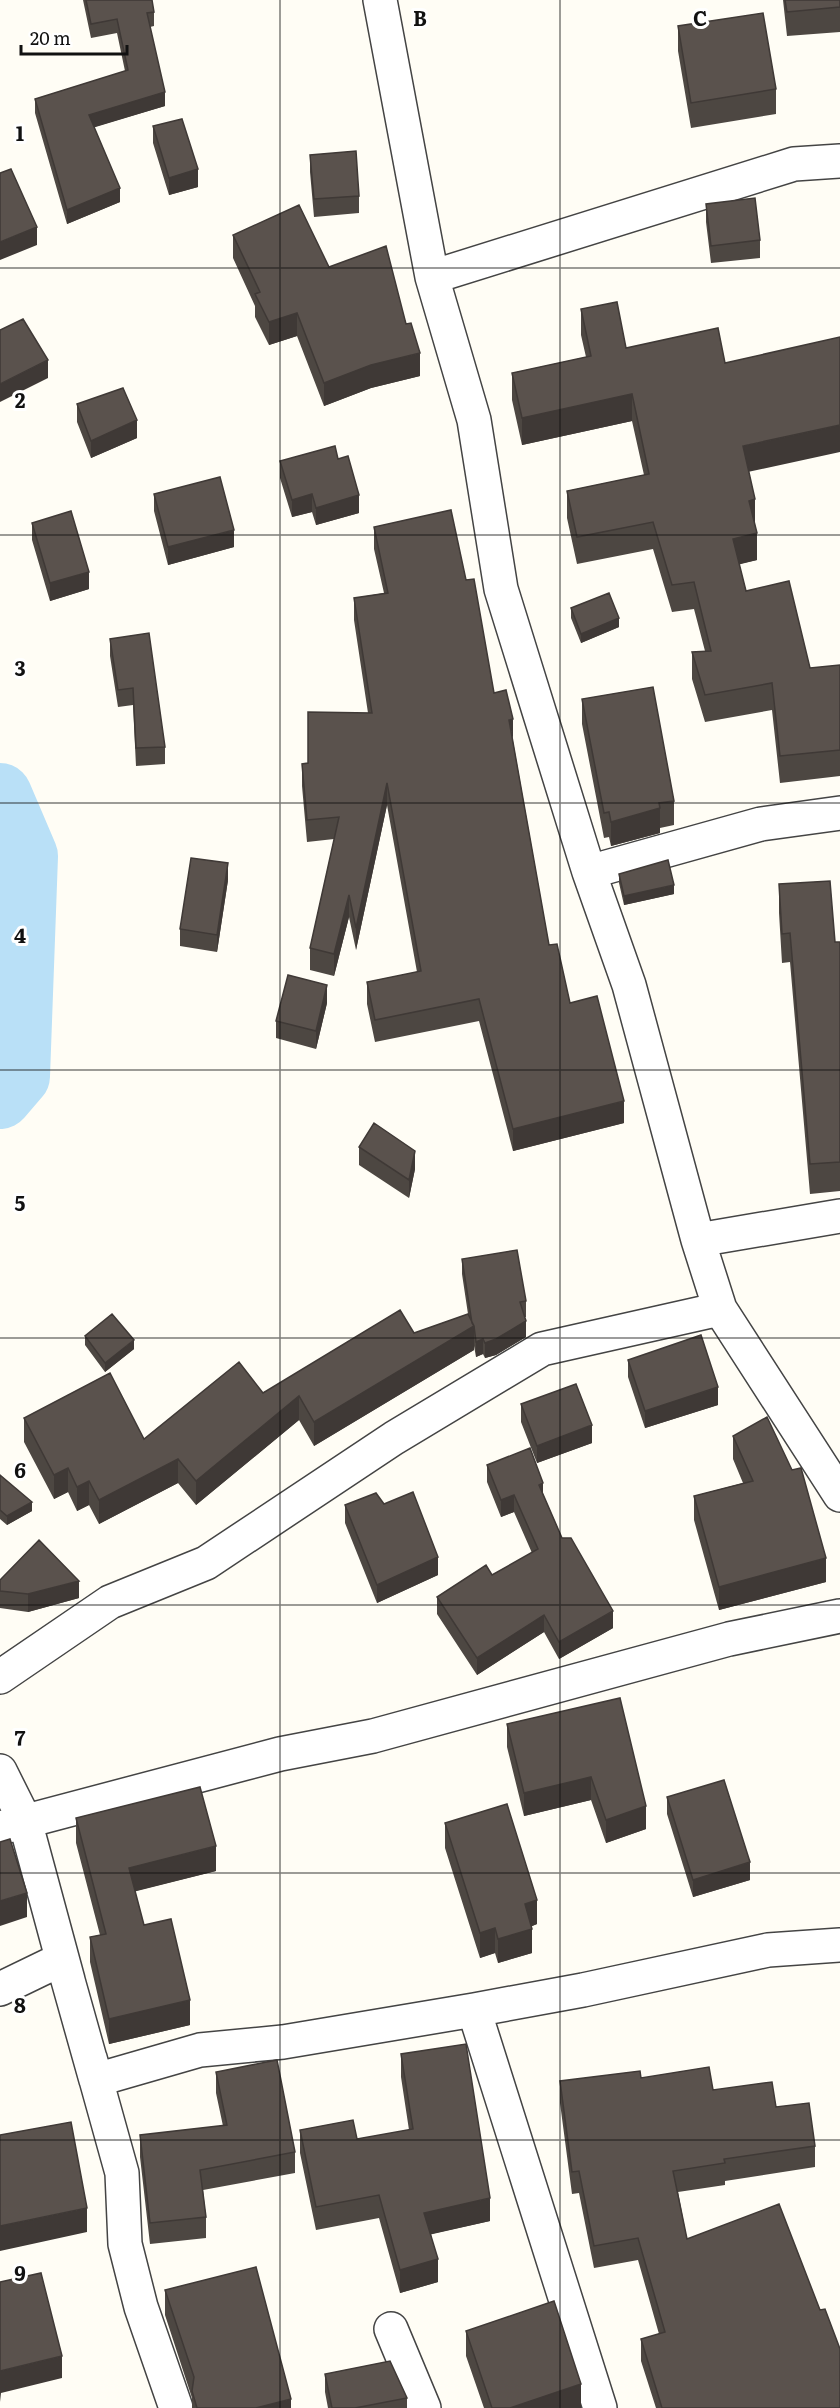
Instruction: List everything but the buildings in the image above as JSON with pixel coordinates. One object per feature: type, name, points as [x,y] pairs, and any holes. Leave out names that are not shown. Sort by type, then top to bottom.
[{"type":"street","points":[[380,0],[432,278],[474,420],[501,589],[589,872],[629,986],[698,1240],[720,1309],[840,1495]]},
{"type":"street","points":[[432,278],[794,164],[840,161]]},
{"type":"street","points":[[589,872],[761,824],[840,813]]},
{"type":"street","points":[[698,1240],[840,1216]]},
{"type":"street","points":[[0,1677],[111,1602],[206,1563],[394,1438],[542,1349],[720,1309]]},
{"type":"street","points":[[13,1824],[280,1754],[373,1736],[729,1639],[840,1616]]},
{"type":"street","points":[[0,1771],[13,1824],[62,1959],[123,2173],[125,2244],[141,2307],[176,2408]]},
{"type":"street","points":[[96,2080],[200,2050],[283,2042],[474,2010],[583,1990],[768,1950],[840,1946]]},
{"type":"street","points":[[0,1989],[62,1959]]},
{"type":"street","points":[[474,2010],[600,2408]]},
{"type":"street","points":[[391,2329],[424,2408]]},
{"type":"waterway","points":[[0,795],[26,856],[18,1076],[0,1097]]}]
